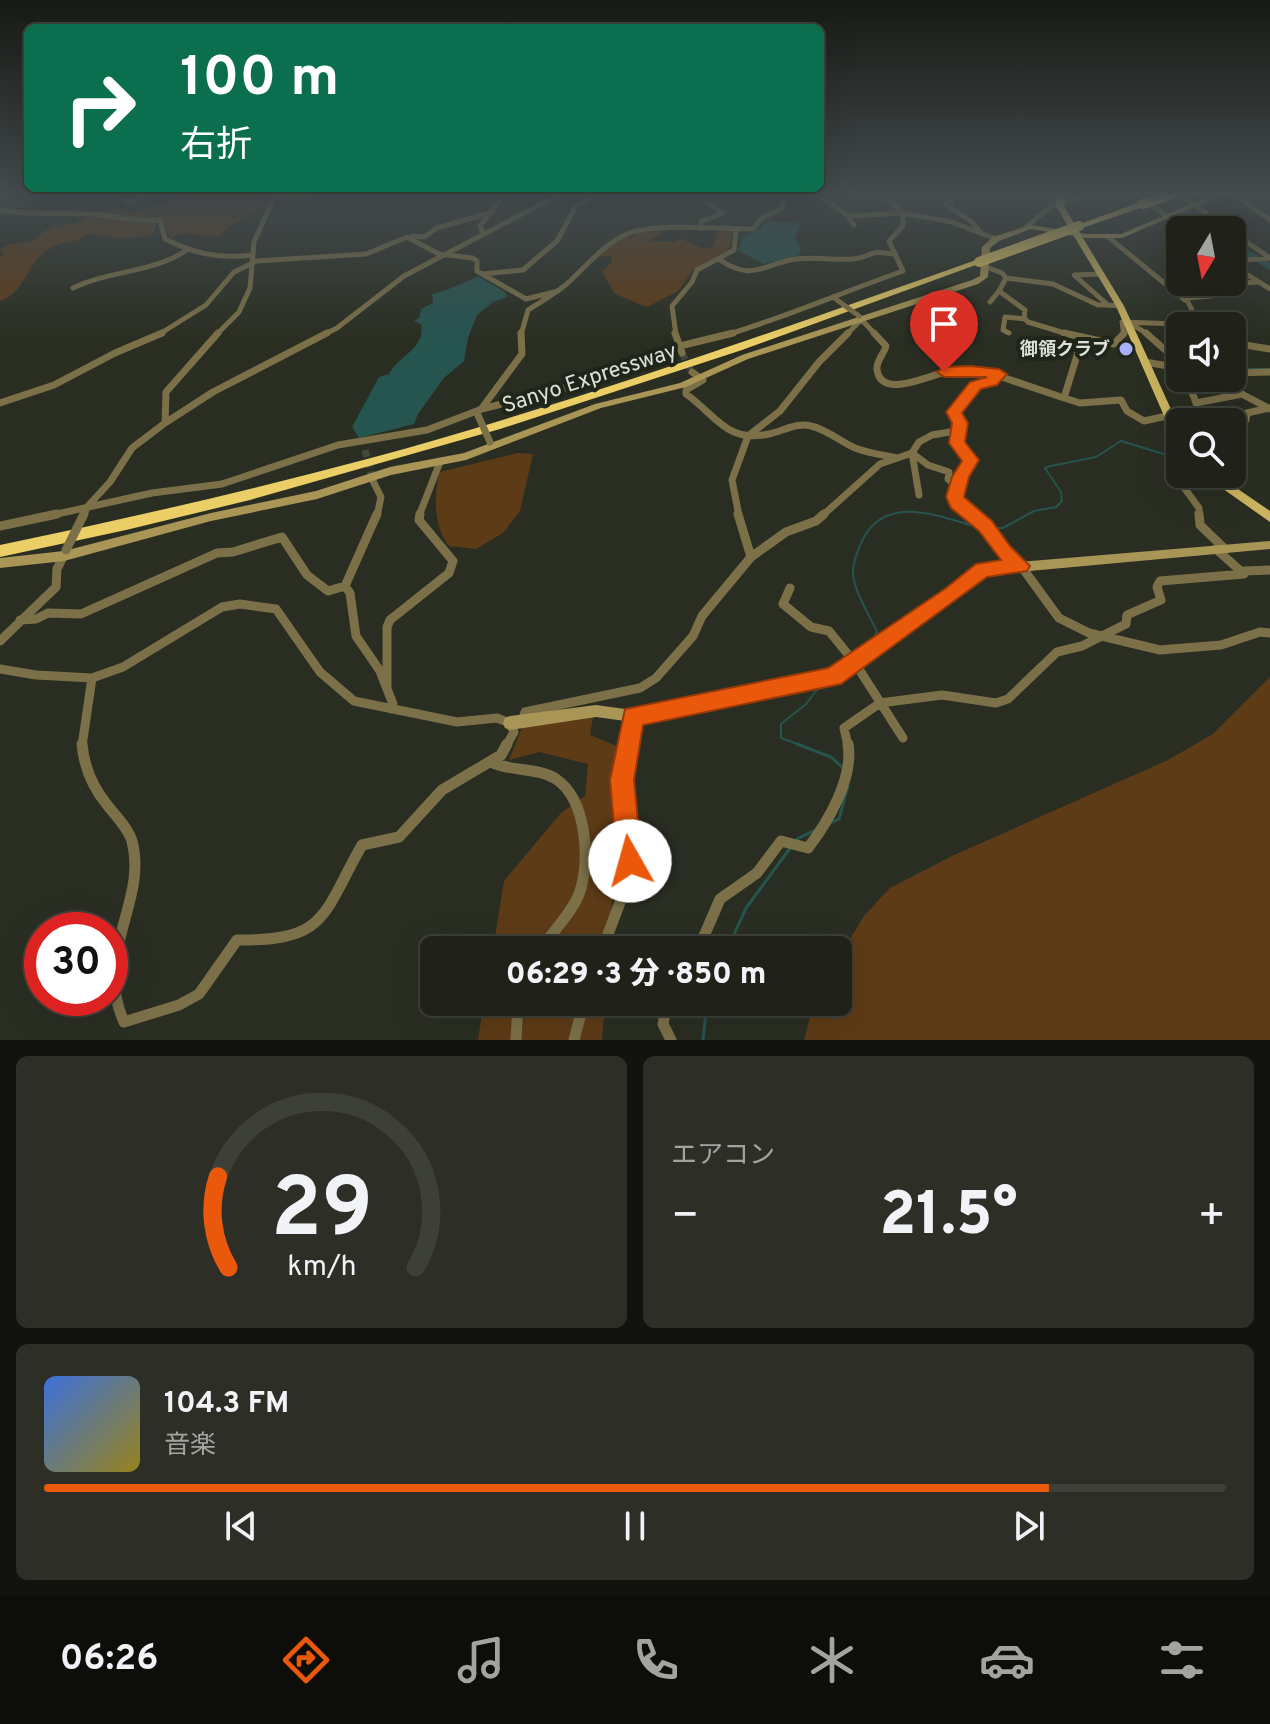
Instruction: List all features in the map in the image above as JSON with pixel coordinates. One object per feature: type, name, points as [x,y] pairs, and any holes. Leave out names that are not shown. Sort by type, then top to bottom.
[{"type":"highway","name":"Sanyo Expressway","points":[[0,551],[224,502],[474,435],[686,367],[1038,242]]},
{"type":"highway","name":"Sanyo Expressway","points":[[0,542],[254,486],[470,428],[981,262]]},
{"type":"main road","points":[[1085,242],[1129,323],[1166,414]]},
{"type":"main road","points":[[1227,488],[1270,517]]},
{"type":"street","points":[[170,242],[202,257],[218,260],[366,254],[396,242]]},
{"type":"street","points":[[165,423],[163,406],[166,392],[191,360],[239,312],[250,288],[254,242]]},
{"type":"street","points":[[417,242],[444,254],[473,258],[477,261],[477,271],[526,299],[558,291]]},
{"type":"street","points":[[0,641],[56,587],[57,569],[86,508],[110,482],[132,448],[213,392],[337,328],[393,283],[467,242]]},
{"type":"street","points":[[481,274],[523,270],[556,242]]},
{"type":"street","points":[[478,411],[522,354],[521,332],[528,310],[558,291],[616,242]]},
{"type":"street","points":[[681,349],[674,331],[672,306],[692,282],[697,270],[734,250],[735,242]]},
{"type":"street","points":[[0,526],[222,484],[364,440],[427,430],[478,411],[592,381],[681,349],[786,317],[832,296],[903,271],[889,242]]},
{"type":"street","points":[[0,563],[65,553],[317,495],[390,471],[440,462],[598,406],[683,385],[696,374],[975,282],[984,277],[981,262],[985,248],[993,242]]},
{"type":"street","points":[[1114,242],[1185,300],[1195,312]]},
{"type":"street","points":[[1246,242],[1269,258]]},
{"type":"street","points":[[73,288],[97,276],[166,261],[187,250]]},
{"type":"street","points":[[720,260],[735,270],[752,272],[793,259],[856,259],[873,250],[894,254]]},
{"type":"street","points":[[1246,261],[1269,258]]},
{"type":"street","points":[[0,403],[54,385],[115,353],[159,335],[206,305],[234,272],[252,259]]},
{"type":"street","points":[[981,262],[1006,278],[1053,284],[1098,309],[1108,305],[1120,306]]},
{"type":"street","points":[[1246,273],[1270,289]]},
{"type":"street","points":[[1101,274],[1074,275],[1108,305]]},
{"type":"street","points":[[990,302],[1006,278]]},
{"type":"street","points":[[1185,300],[1190,296],[1212,296],[1244,283],[1256,282]]},
{"type":"street","points":[[999,291],[1025,310],[1025,319]]},
{"type":"street","points":[[832,296],[860,318],[886,346],[877,368],[879,375],[890,383],[910,384],[954,371],[971,371],[999,376],[1080,403],[1121,400],[1127,411],[1144,421],[1166,417]]},
{"type":"street","points":[[1009,333],[1003,330],[1007,316],[1025,319],[1082,339],[1114,344],[1124,336],[1122,322],[1166,324]]},
{"type":"street","points":[[751,557],[733,496],[732,480],[748,436],[780,411],[860,318]]},
{"type":"street","points":[[1129,323],[1155,339],[1166,351]]},
{"type":"street","points":[[1064,398],[1082,339]]},
{"type":"street","points":[[1246,345],[1270,349]]},
{"type":"street","points":[[1145,362],[1166,364]]},
{"type":"street","points":[[1246,371],[1270,372]]},
{"type":"street","points":[[696,374],[703,380],[686,390],[686,394],[707,409],[727,431],[748,436],[810,425],[857,449],[897,458]]},
{"type":"street","points":[[999,376],[976,386],[954,412],[960,423],[956,431],[957,443],[971,460],[957,487],[958,503],[985,526],[993,540],[1021,566],[1059,618],[1099,638],[1178,650],[1221,645],[1260,632],[1270,633]]},
{"type":"street","points":[[1192,392],[1199,408]]},
{"type":"street","points":[[1196,403],[1242,394],[1270,408]]},
{"type":"street","points":[[1246,420],[1247,413],[1270,408]]},
{"type":"street","points":[[478,411],[491,445]]},
{"type":"street","points":[[92,678],[83,725],[82,763],[132,841],[132,870],[113,965],[117,1013],[124,1022],[194,999],[205,989],[223,957],[237,940],[269,941],[304,932],[321,918],[362,845],[399,837],[442,790],[501,755],[516,722],[525,712],[640,688],[656,678],[693,636],[702,616],[751,557],[786,532],[816,521],[880,464],[912,453],[919,442],[932,435],[956,431]]},
{"type":"street","points":[[364,440],[365,450]]},
{"type":"street","points":[[912,453],[928,465],[949,472],[948,479],[957,487]]},
{"type":"street","points":[[912,453],[919,495]]},
{"type":"street","points":[[387,688],[387,627],[390,620],[449,573],[453,561],[419,520],[422,499],[440,469],[440,462]]},
{"type":"street","points":[[20,620],[36,619],[48,613],[81,614],[217,553],[233,552],[282,537],[307,575],[328,591],[345,586],[380,508],[381,497],[373,481]]},
{"type":"street","points":[[1182,488],[1199,508],[1200,525],[1244,571]]},
{"type":"street","points":[[0,669],[36,675],[92,678],[123,667],[211,612],[240,604],[276,609],[341,693],[354,701],[457,722],[497,718],[516,722],[596,711],[633,716],[833,677],[982,570],[1270,545]]},
{"type":"street","points":[[704,936],[720,899],[757,873],[781,841],[808,848],[817,837],[833,808],[850,756],[844,728],[880,703],[942,695],[996,703],[1008,699],[1057,652],[1099,638],[1126,624],[1127,615],[1161,600],[1157,587],[1160,581],[1235,577],[1244,571],[1270,570]]},
{"type":"street","points":[[345,586],[350,593],[356,636],[380,671],[393,704],[391,709]]},
{"type":"street","points":[[790,588],[783,604],[811,627],[829,631],[855,663],[903,738]]},
{"type":"street","points":[[607,936],[622,897],[630,861],[622,780],[633,716]]},
{"type":"street","points":[[491,762],[556,779],[572,794],[586,845],[579,894],[550,936]]},
{"type":"street","points":[[516,1040],[517,1016]]},
{"type":"street","points":[[574,1040],[580,1016]]},
{"type":"street","points":[[664,1016],[663,1024],[671,1040]]},
{"type":"shaded area","points":[[30,242],[72,242],[46,251],[15,292],[0,301],[0,257],[3,255],[0,249]]},
{"type":"shaded area","points":[[616,242],[687,242],[704,249],[714,246],[715,242],[731,242],[729,249],[694,269],[678,291],[647,307],[615,294],[602,272],[612,262],[611,256],[598,257]]},
{"type":"shaded area","points":[[518,453],[533,454],[520,511],[503,533],[476,549],[449,546],[440,530],[436,510],[440,472]]},
{"type":"shaded area","points":[[1270,677],[1270,1040],[804,1040],[810,1016],[852,1016],[852,936],[864,916],[890,888],[952,856],[1168,760],[1213,734]]},
{"type":"shaded area","points":[[593,717],[590,735],[619,747],[619,807],[610,936],[495,936],[504,881],[561,813],[585,796],[588,764],[539,752],[509,760],[523,725]]},
{"type":"shaded area","points":[[482,1016],[604,1016],[602,1040],[478,1040]]},
{"type":"water","points":[[741,242],[796,242],[801,248],[799,255],[764,264],[738,250]]},
{"type":"water","points":[[478,276],[505,292],[507,297],[493,302],[477,315],[468,338],[464,361],[444,378],[414,424],[359,438],[352,427],[379,377],[389,374],[420,339],[421,324],[414,321],[419,318],[421,309],[433,303],[432,294]]},
{"type":"waterway","points":[[1246,252],[1270,267]]},
{"type":"waterway","points":[[1246,369],[1269,369]]},
{"type":"waterway","points":[[1188,392],[1190,396]]},
{"type":"waterway","points":[[990,528],[1003,528],[1034,511],[1056,507],[1062,501],[1061,492],[1045,468],[1096,457],[1121,441],[1166,455]]},
{"type":"waterway","points":[[853,653],[870,644],[877,632],[853,575],[859,548],[873,525],[886,516],[916,512],[980,528]]},
{"type":"waterway","points":[[825,675],[844,658]]},
{"type":"waterway","points":[[803,746],[781,738],[781,724],[806,704],[821,684]]},
{"type":"waterway","points":[[797,744],[831,757],[843,768]]},
{"type":"waterway","points":[[829,823],[839,819],[848,786]]},
{"type":"waterway","points":[[797,839],[813,831]]},
{"type":"waterway","points":[[733,936],[746,908],[791,847]]},
{"type":"waterway","points":[[703,1040],[706,1016]]},
{"type":"tunnel","points":[[682,353],[692,372]]},
{"type":"tunnel","points":[[365,450],[373,481]]},
{"type":"place","name":"御領クラブ","points":[[1126,349]]},
{"type":"route","points":[[630,861],[622,780],[633,716],[833,677],[953,594],[982,570],[1021,566],[1004,552],[985,526],[955,497],[961,477],[971,460],[957,443],[956,431],[960,423],[954,412],[976,386],[991,381],[999,374],[944,372]]}]
